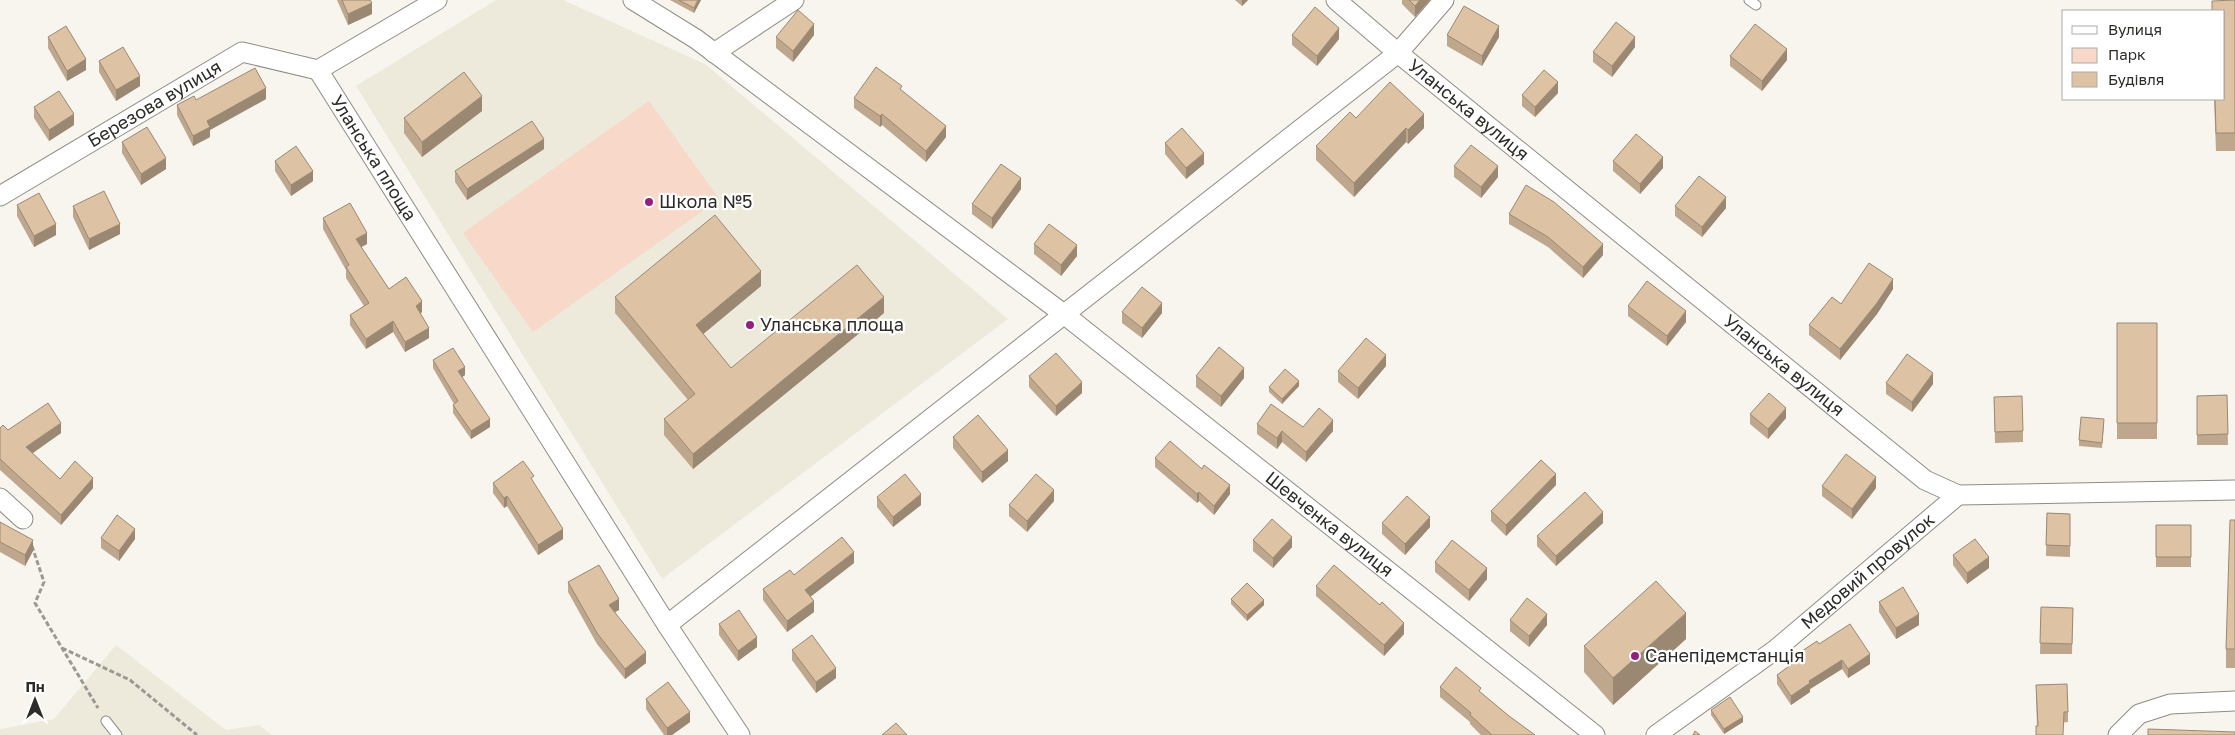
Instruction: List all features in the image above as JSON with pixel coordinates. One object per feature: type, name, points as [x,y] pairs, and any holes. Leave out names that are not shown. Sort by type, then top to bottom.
[{"type":"street","points":[[318,70],[437,0]]},
{"type":"street","points":[[633,0],[714,53],[1065,315],[667,624]]},
{"type":"street","points":[[714,53],[794,0]]},
{"type":"street","name":"Уланська вулиця","points":[[1336,0],[1398,53],[1925,480],[1958,495],[2235,490]]},
{"type":"street","points":[[1398,53],[1444,0]]},
{"type":"street","name":"Березова вулиця","points":[[0,196],[242,52],[318,70]]},
{"type":"street","name":"Уланська вулиця","points":[[1065,315],[1398,53]]},
{"type":"street","name":"Уланська площа","points":[[318,70],[667,624],[740,735]]},
{"type":"street","name":"Шевченка вулиця","points":[[1065,315],[1595,735]]},
{"type":"street","name":"Медовий провулок","points":[[1656,735],[1775,650],[1958,495]]},
{"type":"street","points":[[0,498],[23,519]]},
{"type":"street","points":[[2118,735],[2139,714],[2170,704],[2235,701]]},
{"type":"lane","points":[[106,721],[117,735]]},
{"type":"path","points":[[23,519],[44,582],[35,603],[106,721]]},
{"type":"path","points":[[62,648],[130,680],[197,735]]},
{"type":"shaded area","name":"Школа №5","points":[[496,0],[563,0],[705,64],[1008,319],[662,579],[356,86]]},
{"type":"shaded area","points":[[116,645],[226,730],[259,725],[272,735],[0,735],[0,729],[54,719]]},
{"type":"green space","points":[[649,101],[719,199],[533,332],[463,233]]},
{"type":"building","points":[[342,0],[370,0],[372,3],[348,14]]},
{"type":"building","points":[[679,0],[698,0],[694,8]]},
{"type":"building","points":[[1409,0],[1420,0],[1415,6]]},
{"type":"building","points":[[2235,0],[2235,133],[2216,133],[2215,100],[2225,100],[2225,10],[2212,10],[2212,1]]},
{"type":"building","points":[[1464,6],[1499,26],[1482,56],[1447,35]]},
{"type":"building","points":[[1315,7],[1339,28],[1317,56],[1292,35]]},
{"type":"building","points":[[798,10],[814,24],[793,51],[776,37]]},
{"type":"building","points":[[1616,22],[1635,37],[1612,66],[1593,52]]},
{"type":"building","points":[[1755,24],[1787,49],[1762,81],[1730,56]]},
{"type":"building","points":[[66,26],[86,59],[67,71],[48,37]]},
{"type":"building","points":[[123,47],[140,76],[116,90],[99,61]]},
{"type":"building","points":[[876,67],[902,86],[900,89],[946,126],[926,151],[882,114],[880,116],[854,98]]},
{"type":"building","points":[[255,68],[266,88],[207,121],[210,127],[193,136],[177,105],[194,96],[196,100]]},
{"type":"building","points":[[1544,70],[1558,82],[1535,107],[1522,95]]},
{"type":"building","points":[[464,72],[482,96],[422,142],[404,118]]},
{"type":"building","points":[[1390,82],[1424,114],[1408,130],[1406,128],[1354,183],[1316,146],[1350,112],[1356,118]]},
{"type":"building","points":[[59,91],[74,114],[49,130],[34,107]]},
{"type":"building","points":[[532,121],[544,139],[467,189],[455,171]]},
{"type":"building","points":[[147,127],[166,158],[141,174],[122,142]]},
{"type":"building","points":[[1182,128],[1204,153],[1186,168],[1165,143]]},
{"type":"building","points":[[1636,134],[1663,157],[1640,184],[1613,161]]},
{"type":"building","points":[[1471,145],[1498,166],[1481,187],[1454,166]]},
{"type":"building","points":[[296,146],[313,171],[291,185],[275,161]]},
{"type":"building","points":[[1001,164],[1021,178],[992,218],[972,204]]},
{"type":"building","points":[[1699,176],[1726,197],[1702,227],[1675,206]]},
{"type":"building","points":[[1526,185],[1554,202],[1603,244],[1583,267],[1548,237],[1509,214]]},
{"type":"building","points":[[104,191],[120,224],[89,239],[73,206]]},
{"type":"building","points":[[39,193],[56,224],[34,236],[17,205]]},
{"type":"building","points":[[350,203],[367,233],[356,239],[389,289],[406,277],[422,301],[416,306],[429,328],[405,342],[393,321],[366,339],[350,315],[369,303],[346,267],[349,265],[323,218]]},
{"type":"building","points":[[715,215],[761,271],[696,325],[731,368],[857,265],[884,297],[693,454],[664,419],[695,394],[615,297]]},
{"type":"building","points":[[1049,224],[1077,245],[1061,265],[1034,244]]},
{"type":"building","points":[[1869,263],[1893,279],[1877,303],[1840,349],[1809,325],[1832,297],[1841,304]]},
{"type":"building","points":[[1647,281],[1686,311],[1667,336],[1628,306]]},
{"type":"building","points":[[1142,287],[1162,303],[1142,328],[1122,312]]},
{"type":"building","points":[[2117,323],[2157,323],[2157,423],[2117,423]]},
{"type":"building","points":[[1366,338],[1386,355],[1358,388],[1338,371]]},
{"type":"building","points":[[1219,347],[1244,368],[1221,396],[1196,376]]},
{"type":"building","points":[[453,348],[465,367],[458,371],[490,419],[471,431],[453,405],[458,401],[433,360]]},
{"type":"building","points":[[1056,353],[1082,382],[1056,406],[1029,376]]},
{"type":"building","points":[[1907,354],[1933,373],[1912,402],[1886,383]]},
{"type":"building","points":[[1285,369],[1299,381],[1282,399],[1269,387]]},
{"type":"building","points":[[1769,393],[1786,408],[1768,429],[1750,414]]},
{"type":"building","points":[[2227,395],[2228,434],[2197,435],[2197,396]]},
{"type":"building","points":[[2022,396],[2023,431],[1995,432],[1994,397]]},
{"type":"building","points":[[48,403],[61,423],[26,447],[60,479],[75,461],[93,478],[61,515],[0,459],[0,428],[3,425],[8,430]]},
{"type":"building","points":[[1271,404],[1303,427],[1319,408],[1333,420],[1306,452],[1282,431],[1277,438],[1257,424]]},
{"type":"building","points":[[978,415],[1008,450],[982,472],[953,437]]},
{"type":"building","points":[[2081,417],[2104,419],[2102,443],[2079,440]]},
{"type":"building","points":[[1170,441],[1202,469],[1204,465],[1230,485],[1214,506],[1155,458]]},
{"type":"building","points":[[1846,454],[1876,477],[1852,509],[1822,486]]},
{"type":"building","points":[[1541,460],[1556,474],[1506,525],[1491,511]]},
{"type":"building","points":[[523,461],[534,476],[531,478],[563,529],[538,545],[507,496],[504,498],[493,483]]},
{"type":"building","points":[[905,474],[921,494],[893,517],[877,497]]},
{"type":"building","points":[[1036,474],[1054,490],[1027,521],[1009,505]]},
{"type":"building","points":[[1585,492],[1603,512],[1556,556],[1537,536]]},
{"type":"building","points":[[1407,496],[1430,517],[1405,544],[1382,523]]},
{"type":"building","points":[[2047,513],[2070,514],[2070,546],[2046,545]]},
{"type":"building","points":[[117,515],[135,529],[119,551],[101,538]]},
{"type":"building","points":[[1272,519],[1292,537],[1273,558],[1253,540]]},
{"type":"building","points":[[2230,520],[2235,520],[2235,649],[2226,649]]},
{"type":"building","points":[[0,522],[33,540],[25,555],[0,542]]},
{"type":"building","points":[[2156,525],[2191,525],[2191,557],[2156,557]]},
{"type":"building","points":[[842,537],[854,552],[805,590],[814,601],[787,621],[763,589],[790,570],[794,575]]},
{"type":"building","points":[[1975,539],[1989,557],[1967,573],[1953,555]]},
{"type":"building","points":[[1452,540],[1487,568],[1469,590],[1435,562]]},
{"type":"building","points":[[599,565],[619,599],[609,605],[646,652],[625,669],[597,633],[568,582]]},
{"type":"building","points":[[1334,565],[1380,605],[1382,602],[1404,623],[1384,645],[1316,586]]},
{"type":"building","points":[[1656,581],[1686,613],[1613,678],[1584,646]]},
{"type":"building","points":[[1247,583],[1264,600],[1247,615],[1231,599]]},
{"type":"building","points":[[1903,587],[1919,614],[1896,628],[1879,602]]},
{"type":"building","points":[[1527,598],[1547,614],[1529,636],[1510,620]]},
{"type":"building","points":[[2041,607],[2073,608],[2072,644],[2040,643]]},
{"type":"building","points":[[739,610],[757,637],[738,651],[719,624]]},
{"type":"building","points":[[1850,624],[1870,654],[1848,669],[1842,660],[1809,681],[1810,683],[1791,696],[1777,675],[1804,655],[1802,651],[1817,641],[1819,644]]},
{"type":"building","points":[[812,635],[836,668],[816,682],[792,650]]},
{"type":"building","points":[[1456,667],[1481,688],[1479,691],[1535,735],[1492,735],[1470,715],[1471,713],[1440,687]]},
{"type":"building","points":[[668,682],[690,712],[667,728],[646,699]]},
{"type":"building","points":[[2067,684],[2068,712],[2064,712],[2063,735],[2036,735],[2036,726],[2038,726],[2036,685]]},
{"type":"building","points":[[1730,697],[1743,717],[1724,729],[1711,710]]},
{"type":"building","points":[[896,723],[907,735],[882,735]]},
{"type":"building","points":[[2148,729],[2235,732],[2235,735],[2148,735]]},
{"type":"place","name":"Школа №5","points":[[649,202]]},
{"type":"place","name":"Уланська площа","points":[[750,325]]},
{"type":"place","name":"Санепідемстанція","points":[[1635,656]]}]
